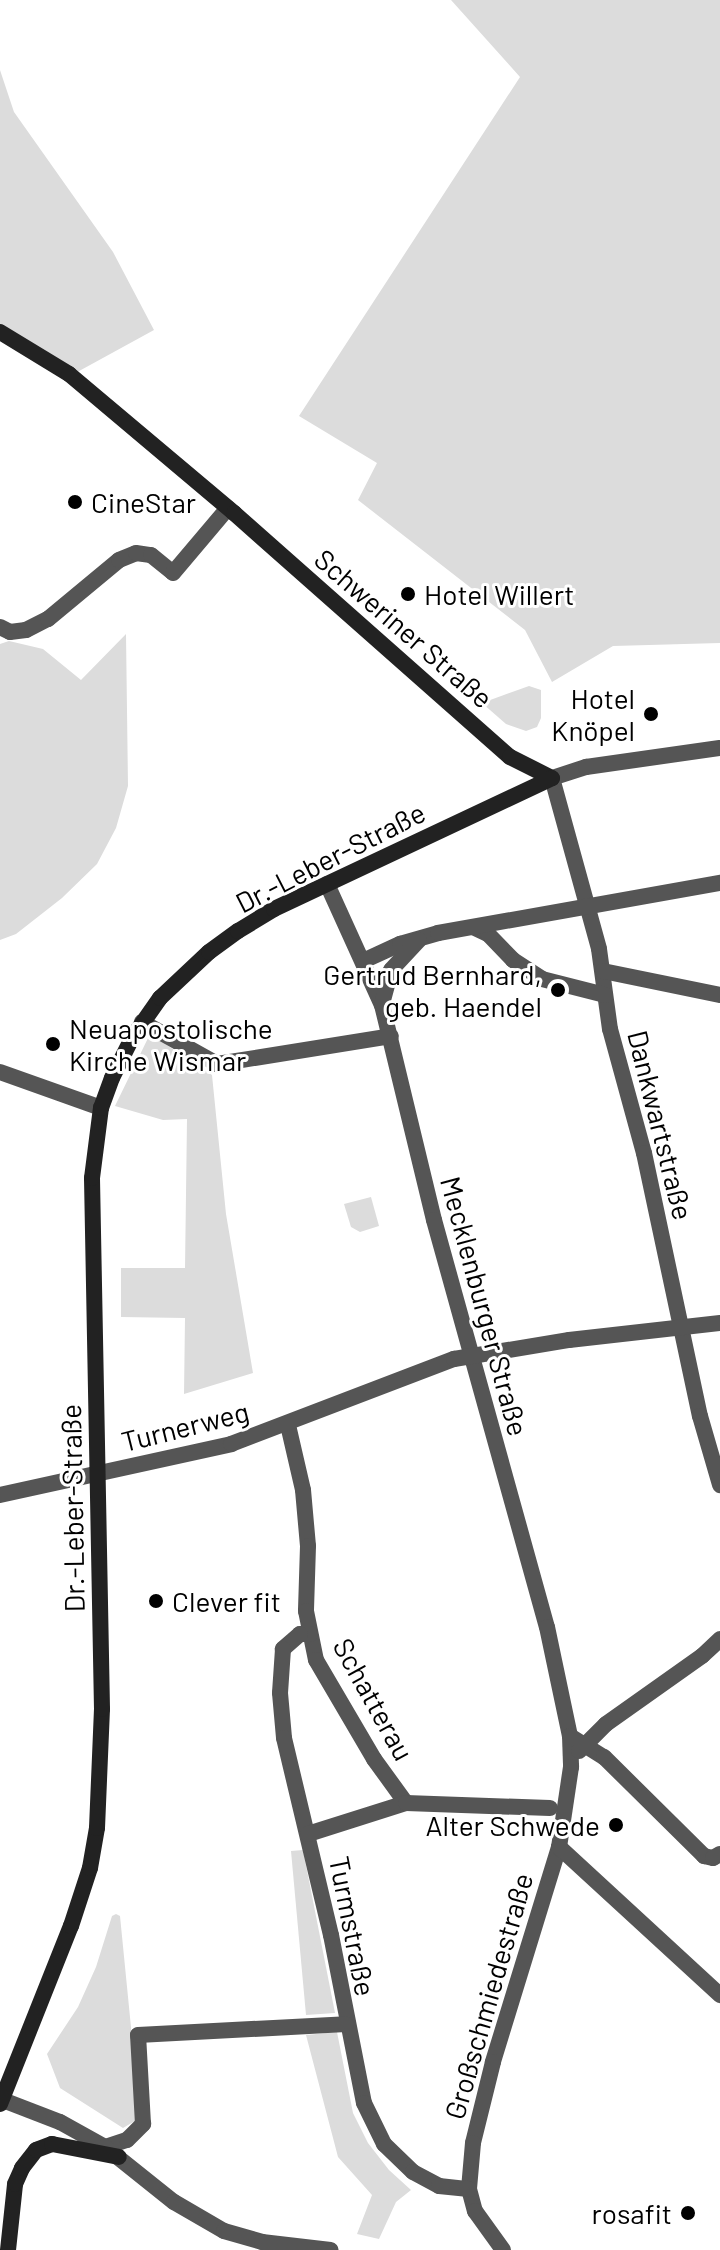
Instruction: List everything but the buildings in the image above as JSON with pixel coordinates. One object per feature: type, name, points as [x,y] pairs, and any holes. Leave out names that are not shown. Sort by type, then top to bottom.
[{"type":"main road","name":"Schweriner Straße","points":[[0,332],[69,374],[228,508],[510,757],[552,778]]},
{"type":"main road","name":"Dr.-Leber-Straße","points":[[0,2101],[71,1926],[94,1848],[102,1709],[92,1178],[101,1108],[120,1059],[160,998],[209,952],[274,909],[552,778]]},
{"type":"main road","points":[[8,2250],[15,2184],[22,2168],[36,2150],[52,2144],[112,2152]]},
{"type":"street","points":[[0,627],[10,632],[26,630],[48,619],[119,560],[136,553],[151,555],[173,573],[228,508]]},
{"type":"street","points":[[552,778],[586,767],[720,748]]},
{"type":"street","name":"Dankwartstraße","points":[[552,778],[603,971],[605,995],[700,1416],[720,1485]]},
{"type":"street","points":[[363,961],[423,937],[720,883]]},
{"type":"street","name":"Mecklenburger Straße","points":[[327,884],[382,1005],[391,1036],[410,1126],[575,1743]]},
{"type":"street","points":[[497,945],[498,932],[507,923]]},
{"type":"street","points":[[475,928],[488,934],[497,945],[542,979],[605,995]]},
{"type":"street","points":[[382,1005],[391,970],[423,937]]},
{"type":"street","points":[[603,971],[720,995]]},
{"type":"street","points":[[142,1022],[217,1064],[391,1036]]},
{"type":"street","points":[[0,1072],[101,1108]]},
{"type":"street","name":"Turnerweg","points":[[0,1495],[187,1456],[288,1425],[454,1359],[569,1340],[720,1323]]},
{"type":"street","name":"Schatterau","points":[[288,1425],[303,1490],[308,1546],[306,1611],[316,1660],[349,1719],[406,1803],[550,1808]]},
{"type":"street","name":"Turmstraße","points":[[310,1634],[300,1634],[283,1649],[280,1693],[284,1738],[308,1834],[364,2103],[384,2144],[413,2172],[439,2186],[469,2189]]},
{"type":"street","points":[[575,1743],[702,1656],[720,1639]]},
{"type":"street","points":[[604,1757],[599,1738],[606,1724]]},
{"type":"street","points":[[575,1743],[604,1757],[704,1856],[710,1858],[720,1854]]},
{"type":"street","name":"Großschmiedestraße","points":[[503,2250],[475,2211],[469,2189],[473,2143],[493,2062],[559,1847],[575,1743]]},
{"type":"street","points":[[308,1834],[406,1803]]},
{"type":"street","points":[[559,1847],[720,1995]]},
{"type":"street","points":[[112,2152],[143,2124],[138,2035],[346,2024]]},
{"type":"street","name":"Dr.-Leber-Straße","points":[[0,2101],[60,2122],[112,2152],[174,2202],[224,2231],[262,2242],[331,2250]]},
{"type":"shaded area","points":[[451,0],[720,0],[720,643],[613,646],[552,682],[525,630],[358,500],[377,463],[299,416],[520,77]]},
{"type":"shaded area","points":[[0,70],[14,112],[113,252],[154,330],[70,376],[0,331]]},
{"type":"shaded area","points":[[126,634],[128,786],[116,828],[97,864],[62,898],[16,934],[0,940],[0,644],[9,641],[43,649],[81,680]]},
{"type":"shaded area","points":[[529,686],[541,690],[541,718],[537,727],[526,731],[506,724],[482,703]]},
{"type":"shaded area","points":[[150,1034],[212,1075],[226,1214],[253,1373],[184,1394],[185,1318],[121,1317],[121,1268],[185,1268],[187,1119],[163,1120],[115,1106]]},
{"type":"shaded area","points":[[371,1197],[379,1226],[360,1232],[351,1227],[344,1204]]},
{"type":"shaded area","points":[[303,1850],[335,2013],[306,2015],[291,1851]]},
{"type":"shaded area","points":[[112,1916],[120,1916],[140,2118],[123,2128],[60,2088],[47,2054],[78,2007],[96,1967]]},
{"type":"shaded area","points":[[337,2032],[353,2113],[368,2143],[389,2170],[411,2190],[396,2202],[379,2239],[357,2234],[372,2195],[338,2157],[306,2035]]},
{"type":"place","name":"CineStar","points":[[75,502]]},
{"type":"place","name":"Hotel Willert","points":[[408,594]]},
{"type":"place","name":"Hotel Knöpel","points":[[651,714]]},
{"type":"place","name":"Gertrud Bernhard, geb. Haendel","points":[[558,990]]},
{"type":"place","name":"Neuapostolische Kirche Wismar","points":[[53,1044]]},
{"type":"place","name":"Clever fit","points":[[156,1601]]},
{"type":"place","name":"Alter Schwede","points":[[616,1825]]},
{"type":"place","name":"rosafit","points":[[688,2213]]}]
